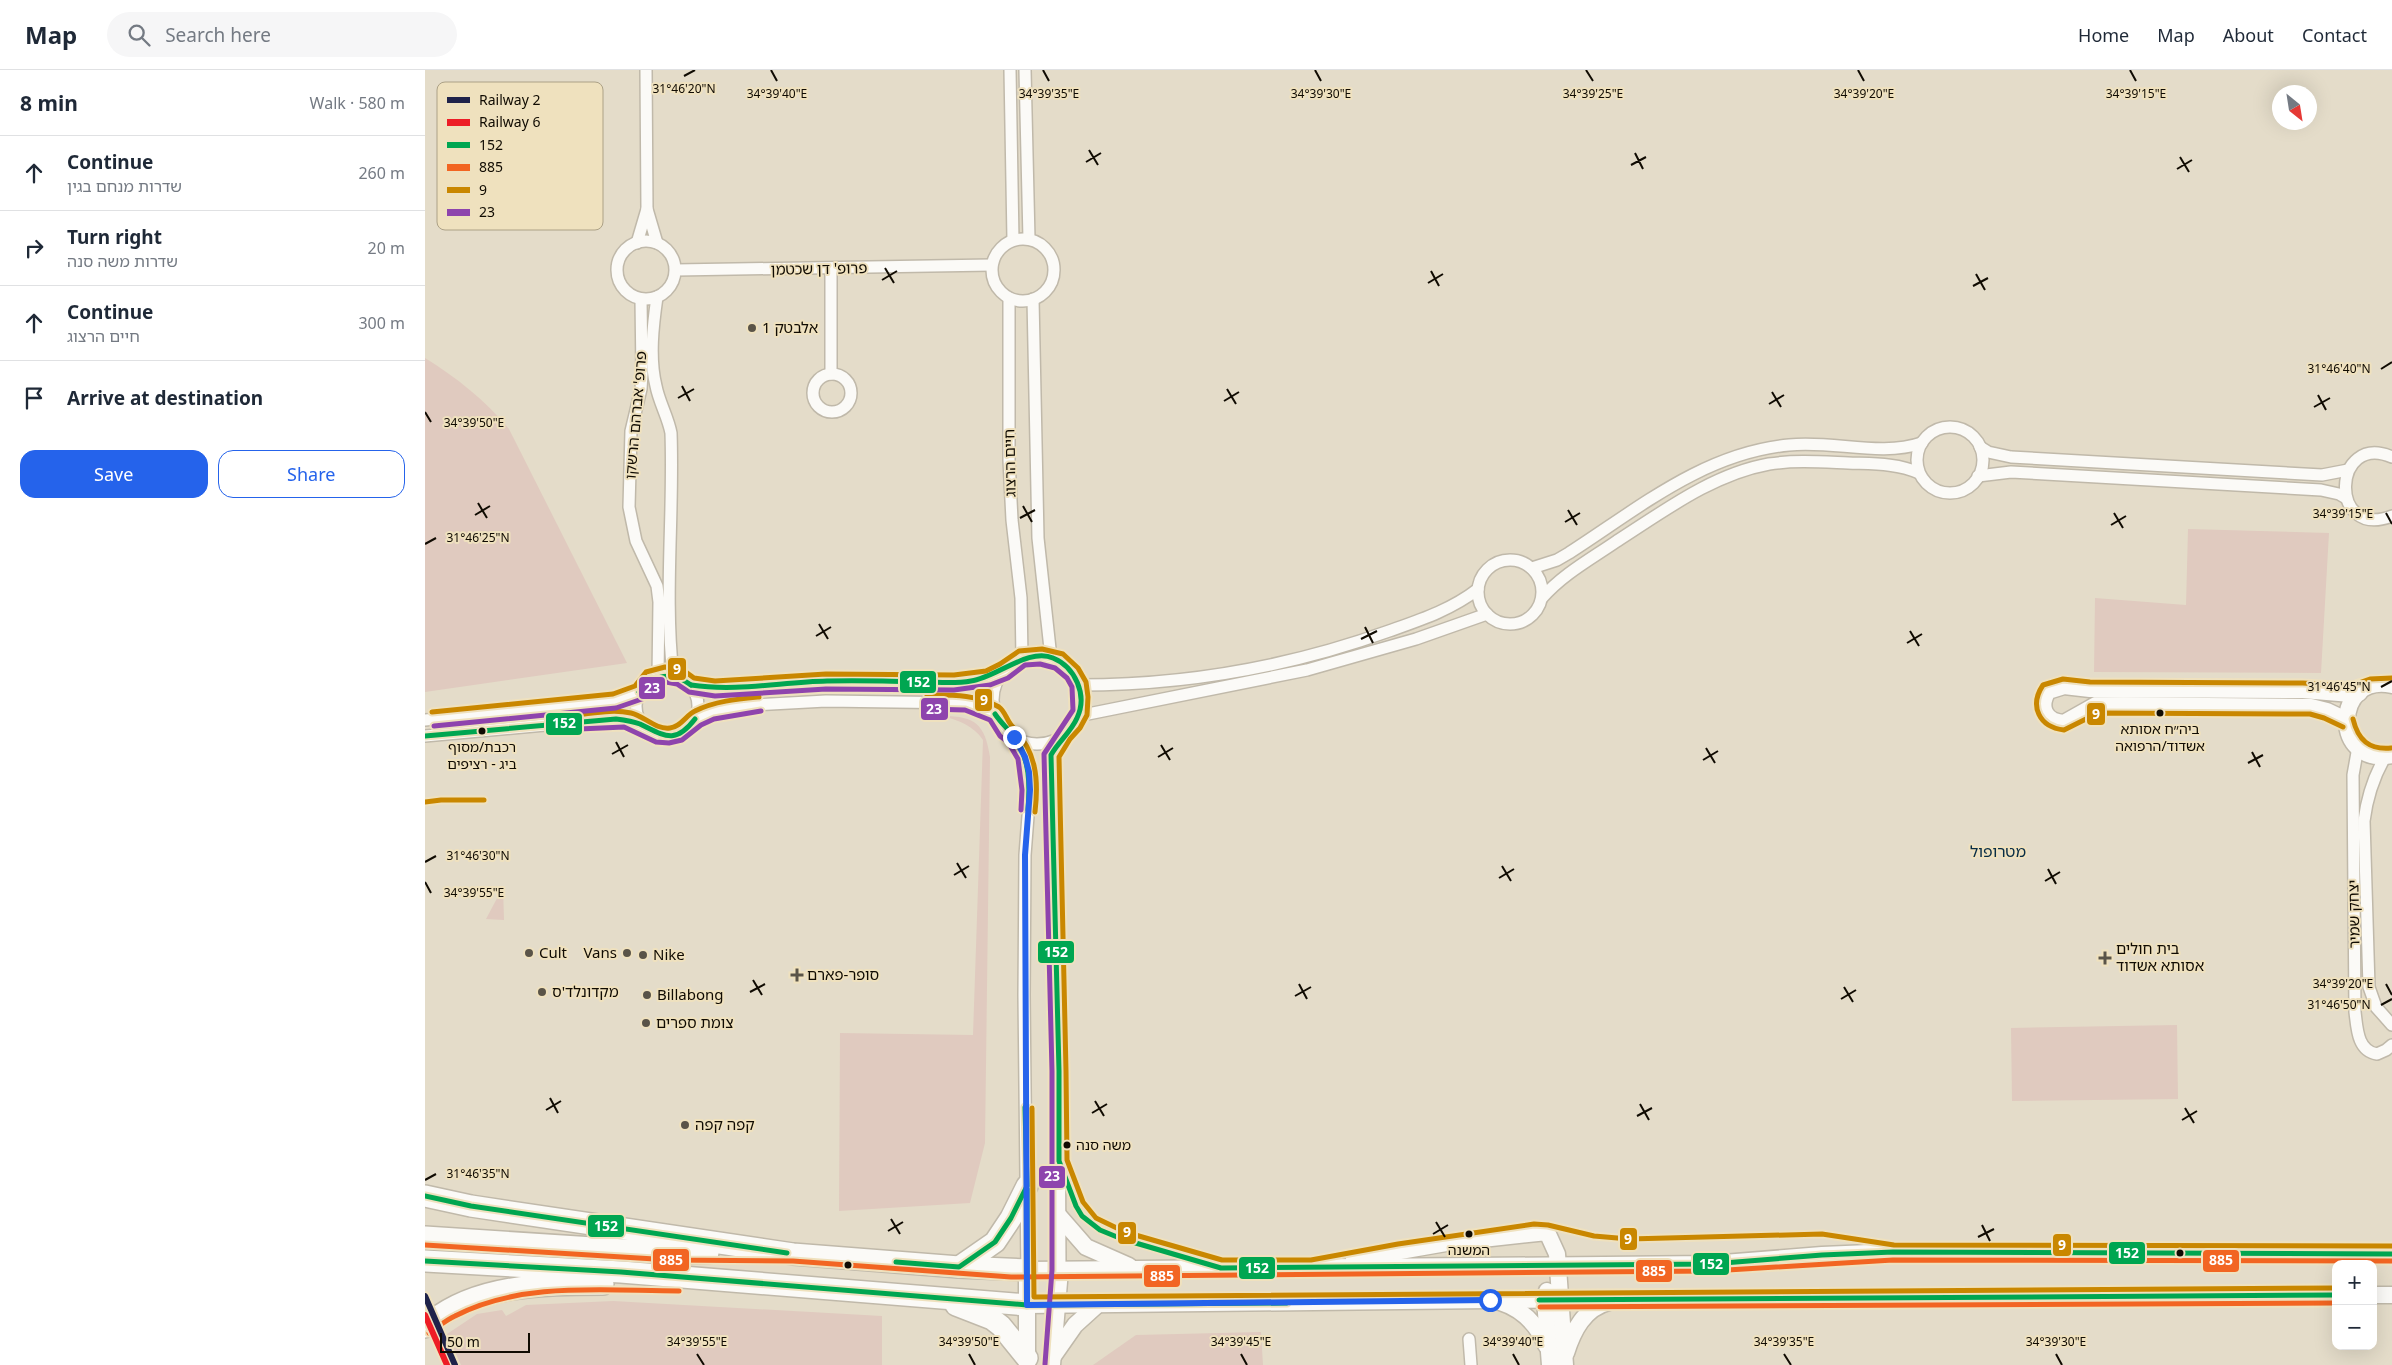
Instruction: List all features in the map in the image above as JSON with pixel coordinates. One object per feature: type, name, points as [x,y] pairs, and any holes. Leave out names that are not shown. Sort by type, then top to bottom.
[{"type":"highway","points":[[959,1267],[995,1242],[1011,1218],[1027,1186]]},
{"type":"highway","points":[[425,1196],[471,1206],[793,1254],[959,1267],[1027,1270]]},
{"type":"highway","points":[[425,1237],[671,1253],[793,1254]]},
{"type":"highway","points":[[425,1261],[623,1278],[773,1284],[1027,1305]]},
{"type":"highway","points":[[425,1327],[459,1303],[485,1294],[623,1278]]},
{"type":"highway","points":[[935,1296],[992,1320],[1001,1326],[1027,1362]]},
{"type":"main road","points":[[2346,720],[2327,711],[2311,707],[2096,705],[2071,721],[2057,723],[2046,716],[2043,707],[2048,691],[2064,686],[2090,689],[2303,690],[2351,694],[2359,693],[2372,686],[2392,685]]},
{"type":"main road","points":[[2359,693],[2350,705],[2346,720],[2347,730],[2358,748],[2366,753],[2388,756]]},
{"type":"main road","points":[[1059,1216],[1076,1238],[1093,1252],[1138,1270]]},
{"type":"main road","points":[[1312,1267],[1446,1243],[1547,1232],[1552,1239],[1557,1254],[1557,1265],[1551,1277],[1557,1361]]},
{"type":"main road","points":[[1027,1362],[1027,1270],[1711,1264],[1822,1255],[1893,1252],[2392,1254]]},
{"type":"main road","points":[[1053,1361],[1059,1270]]},
{"type":"main road","points":[[1027,1305],[1096,1306],[1490,1300],[2332,1295]]},
{"type":"main road","points":[[2377,1295],[2392,1295]]},
{"type":"main road","points":[[1490,1300],[1513,1307],[1531,1320],[1557,1361]]},
{"type":"main road","points":[[1557,1361],[1585,1316],[1595,1307],[1613,1300]]},
{"type":"main road","points":[[1053,1361],[1075,1325],[1096,1306]]},
{"type":"street","points":[[646,70],[647,209],[657,243],[671,254],[676,270],[671,287],[657,297],[641,299],[625,290],[617,272],[622,254],[637,243],[657,243]]},
{"type":"street","points":[[1010,70],[1013,240]]},
{"type":"street","points":[[1025,70],[1029,239]]},
{"type":"street","points":[[637,243],[647,209]]},
{"type":"street","points":[[1029,239],[1045,248],[1053,263],[1054,272],[1047,289],[1033,299],[1025,301],[1009,298],[995,284],[992,265],[999,250],[1013,240],[1029,239]]},
{"type":"street","name":"פרופ' דן שכטמן","points":[[676,270],[992,265]]},
{"type":"street","points":[[831,269],[831,374]]},
{"type":"street","name":"פרופ' אברהם הרשקו","points":[[657,297],[653,323],[653,368],[655,384],[668,418],[671,440],[672,529],[669,641],[673,675]]},
{"type":"street","name":"חיים הרצוג","points":[[1009,298],[1009,460],[1012,520],[1021,598],[1022,658]]},
{"type":"street","name":"פרופ' אברהם הרשקו","points":[[641,299],[642,374],[641,389],[631,431],[629,508],[635,541],[657,586],[659,602],[658,676]]},
{"type":"street","name":"חיים הרצוג","points":[[1033,299],[1038,538],[1051,658]]},
{"type":"street","points":[[1956,428],[1973,437],[1980,447],[1983,462],[1978,476],[1967,488],[1951,493],[1935,490],[1923,480],[1919,473],[1917,457],[1922,443],[1933,432],[1940,429],[1956,428]]},
{"type":"street","points":[[1532,568],[1557,560],[1686,478],[1728,458],[1767,447],[1791,444],[1898,448],[1922,443]]},
{"type":"street","points":[[1980,447],[1999,455],[2021,457],[2322,475],[2348,470]]},
{"type":"street","points":[[2392,457],[2384,454],[2370,454],[2358,460],[2348,470],[2344,484],[2346,498],[2353,510],[2375,520],[2392,516]]},
{"type":"street","points":[[1542,598],[1541,582],[1532,568],[1518,560],[1510,559],[1495,564],[1483,574],[1478,590],[1482,607],[1487,614],[1504,623],[1519,622],[1536,610],[1542,598],[1559,580],[1644,524],[1708,486],[1733,474],[1770,464],[1812,461],[1897,466],[1919,473]]},
{"type":"street","points":[[1978,476],[2011,472],[2282,487],[2326,491],[2346,498]]},
{"type":"street","points":[[1079,685],[1154,684],[1250,669],[1313,655],[1363,640],[1441,612],[1458,604],[1478,590]]},
{"type":"street","points":[[1078,716],[1307,670],[1416,639],[1487,614]]},
{"type":"street","points":[[425,720],[615,701],[639,692],[650,680],[658,676],[673,675],[691,685],[715,689],[826,681],[954,683],[979,681],[1004,671],[1022,658],[1031,656],[1051,658],[1063,664],[1073,673],[1079,685],[1081,698],[1078,716],[1051,755],[1059,1071],[1059,1270]]},
{"type":"street","points":[[1004,671],[996,684],[993,699],[995,714],[1006,731],[1014,737],[1027,742],[1040,744],[1053,741],[1065,734]]},
{"type":"street","points":[[691,685],[698,702],[695,719]]},
{"type":"street","points":[[639,692],[636,709],[643,725]]},
{"type":"street","points":[[425,736],[610,719],[643,725],[660,736],[673,736],[686,730],[695,719],[717,710],[735,706],[826,701],[966,703],[995,714]]},
{"type":"street","points":[[1014,737],[1025,757],[1030,790],[1025,865],[1027,1270]]},
{"type":"street","name":"יצחק שמיר","points":[[2358,748],[2353,775],[2355,1012],[2359,1037],[2366,1049],[2377,1054],[2392,1045]]},
{"type":"street","name":"יצחק שמיר","points":[[2388,756],[2371,786],[2364,820],[2368,968],[2371,998],[2381,1014],[2392,1025]]},
{"type":"street","points":[[1469,1339],[1471,1365]]},
{"type":"shaded area","points":[[425,358],[470,390],[509,429],[627,663],[425,692]]},
{"type":"shaded area","points":[[2188,529],[2329,533],[2321,673],[2094,672],[2095,598],[2186,605]]},
{"type":"shaded area","points":[[943,716],[964,718],[977,724],[985,737],[990,757],[985,1143],[970,1203],[839,1211],[840,1033],[973,1035],[983,740],[970,727]]},
{"type":"shaded area","points":[[503,887],[504,920],[486,919]]},
{"type":"shaded area","points":[[2177,1025],[2178,1099],[2012,1101],[2011,1028]]},
{"type":"shaded area","points":[[613,1301],[882,1316],[882,1365],[461,1365],[447,1334],[477,1314],[502,1310],[506,1316],[526,1305]]},
{"type":"shaded area","points":[[1261,1332],[1263,1365],[1093,1365],[1136,1335]]},
{"type":"rail line","name":"2","points":[[425,1296],[455,1365]]},
{"type":"rail line","name":"6","points":[[425,1315],[447,1365]]},
{"type":"transit line","name":"9","points":[[432,712],[613,694],[635,686],[646,672],[665,667],[683,670],[694,678],[715,681],[826,674],[954,675],[986,671],[1019,651],[1042,649],[1063,654],[1078,668],[1086,682],[1088,697],[1087,715],[1059,757],[1067,1160],[1083,1202],[1096,1218],[1125,1232],[1222,1260],[1311,1260],[1398,1244],[1534,1224],[1548,1225],[1594,1236],[1629,1239],[1822,1234],[1894,1245],[2392,1246]]},
{"type":"transit line","name":"152","points":[[691,685],[742,687],[851,681],[947,683],[981,679],[1023,660],[1044,656],[1053,658],[1068,668],[1080,691],[1080,709],[1074,723],[1051,755],[1059,1071],[1059,1161],[1076,1206],[1082,1216],[1100,1230],[1122,1239],[1221,1268],[1711,1264],[1822,1255],[1893,1252],[2392,1254]]},
{"type":"transit line","name":"23","points":[[434,726],[616,708],[642,699],[654,686],[666,682],[677,684],[689,692],[715,696],[826,689],[954,690],[990,685],[1008,678],[1025,665],[1040,664],[1055,668],[1067,678],[1072,687],[1073,710],[1044,754],[1052,1071],[1052,1270],[1045,1364]]},
{"type":"transit line","name":"152","points":[[639,692],[651,681],[663,676],[677,678],[691,685]]},
{"type":"transit line","name":"9","points":[[2343,727],[2310,714],[2098,713],[2064,730],[2048,725],[2043,720],[2037,708],[2037,700],[2043,685],[2063,679],[2090,682],[2303,683],[2350,686],[2370,679],[2392,678]]},
{"type":"transit line","name":"9","points":[[927,695],[973,697],[991,703],[1001,709],[1010,724],[1020,735],[1031,755],[1036,776],[1035,812]]},
{"type":"transit line","name":"9","points":[[577,715],[617,711],[631,713],[660,727],[670,728],[692,713],[710,705],[759,697]]},
{"type":"transit line","name":"23","points":[[927,709],[965,710],[990,720],[1000,736],[1008,742],[1018,759],[1022,790],[1021,810]]},
{"type":"transit line","name":"23","points":[[579,729],[624,727],[656,742],[669,743],[682,740],[701,725],[714,719],[761,711]]},
{"type":"transit line","name":"152","points":[[995,714],[1015,738],[1024,755],[1029,782],[1028,810]]},
{"type":"transit line","name":"152","points":[[425,736],[616,719],[637,723],[669,736],[681,732],[695,719]]},
{"type":"transit line","name":"9","points":[[2353,719],[2358,733],[2366,742],[2376,747],[2391,748]]},
{"type":"transit line","name":"9","points":[[425,802],[484,800]]},
{"type":"transit line","name":"152","points":[[896,1262],[959,1267],[995,1242],[1011,1218],[1027,1186],[1025,1107]]},
{"type":"transit line","name":"9","points":[[1032,1108],[1034,1297],[2332,1288]]},
{"type":"transit line","name":"152","points":[[1027,1189],[1027,1305]]},
{"type":"transit line","name":"152","points":[[425,1196],[471,1206],[787,1253]]},
{"type":"transit line","name":"885","points":[[425,1245],[671,1260],[793,1261],[1011,1277],[1711,1271],[1893,1260],[2392,1261]]},
{"type":"transit line","name":"152","points":[[425,1261],[621,1272],[1027,1305],[1287,1303]]},
{"type":"transit line","name":"885","points":[[429,1333],[455,1316],[481,1305],[508,1297],[565,1290],[679,1291]]},
{"type":"transit line","name":"152","points":[[1539,1300],[2332,1295]]},
{"type":"transit line","name":"885","points":[[1540,1307],[2332,1303]]},
{"type":"place","name":"אלבטק 1","points":[[752,328]]},
{"type":"place","name":"ביה״ח אסותא אשדוד/הרפואה","points":[[2160,713]]},
{"type":"place","name":"רכבת/מסוף ביג - רציפים","points":[[482,731]]},
{"type":"place","name":"Cult","points":[[529,953]]},
{"type":"place","name":"Vans","points":[[627,953]]},
{"type":"place","name":"Nike","points":[[643,955]]},
{"type":"place","name":"בית חולים אסותא אשדוד","points":[[2105,958]]},
{"type":"place","name":"סופר-פארם","points":[[797,975]]},
{"type":"place","name":"מקדונלד'ס","points":[[542,992]]},
{"type":"place","name":"Billabong","points":[[647,995]]},
{"type":"place","name":"צומת ספרים","points":[[646,1023]]},
{"type":"place","name":"קפה קפה","points":[[685,1125]]},
{"type":"place","name":"משה סנה","points":[[1067,1145]]},
{"type":"place","name":"המשנה","points":[[1469,1234]]},
{"type":"district","name":"מטרופול","points":[[1998,851]]},
{"type":"route","points":[[1014,737],[1025,757],[1029,772],[1030,790],[1025,855],[1024,995],[1027,1305],[1096,1306],[1490,1300]]}]
